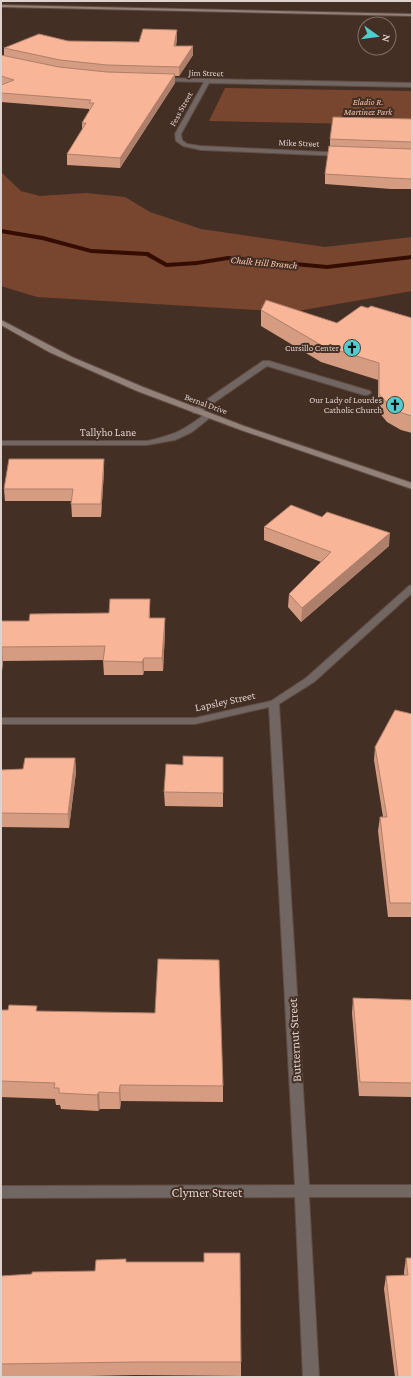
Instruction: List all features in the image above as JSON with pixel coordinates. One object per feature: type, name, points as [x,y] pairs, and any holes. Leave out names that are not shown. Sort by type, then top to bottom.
[{"type":"main road","points":[[1,6],[412,15]]},
{"type":"main road","name":"Bernal Drive","points":[[1,322],[22,335],[97,371],[208,416],[412,486]]},
{"type":"street","name":"Jim Street","points":[[153,80],[412,85]]},
{"type":"street","name":"Fess Street","points":[[185,145],[179,141],[178,134],[207,81]]},
{"type":"street","name":"Mike Street","points":[[185,145],[201,148],[350,154]]},
{"type":"street","points":[[196,411],[266,363],[367,393]]},
{"type":"street","name":"Tallyho Lane","points":[[1,443],[147,444],[172,438],[189,430],[208,416]]},
{"type":"street","name":"Lapsley Street","points":[[1,721],[195,721],[274,703],[310,680],[412,588]]},
{"type":"street","name":"Butternut Street","points":[[274,703],[311,1377]]},
{"type":"street","name":"Clymer Street","points":[[1,1192],[412,1191]]},
{"type":"green space","name":"Eladio R. Martinez Park","points":[[225,88],[412,91],[412,125],[209,121]]},
{"type":"green space","points":[[1,172],[21,191],[40,196],[86,193],[125,197],[150,212],[201,229],[325,247],[412,237],[412,291],[292,312],[37,297],[1,286]]},
{"type":"building","points":[[143,29],[177,30],[174,46],[193,46],[179,67],[107,65],[60,60],[4,48],[39,34],[68,41],[139,42]]},
{"type":"building","points":[[1,55],[59,67],[107,72],[175,74],[120,158],[67,154],[86,123],[82,123],[94,103],[89,103],[91,100],[1,93],[1,85],[14,80],[1,76]]},
{"type":"building","points":[[333,117],[412,119],[412,142],[330,139]]},
{"type":"building","points":[[329,146],[412,149],[412,179],[325,174]]},
{"type":"building","points":[[266,300],[337,323],[361,306],[368,308],[371,306],[412,318],[412,416],[402,413],[389,405],[379,394],[379,363],[321,345],[261,310]]},
{"type":"building","points":[[9,459],[104,459],[101,504],[71,504],[73,489],[4,489]]},
{"type":"building","points":[[291,505],[322,517],[327,512],[390,533],[302,608],[289,594],[331,552],[264,527]]},
{"type":"building","points":[[110,599],[150,599],[149,618],[165,618],[162,658],[144,658],[142,662],[103,661],[105,646],[2,647],[1,655],[1,621],[29,621],[30,614],[109,613]]},
{"type":"building","points":[[395,710],[412,714],[412,903],[390,903],[380,817],[387,817],[375,747]]},
{"type":"building","points":[[183,756],[223,757],[223,793],[164,792],[166,764],[183,765]]},
{"type":"building","points":[[25,758],[75,758],[68,814],[1,813],[1,770],[23,769]]},
{"type":"building","points":[[158,959],[219,960],[223,1086],[120,1085],[119,1093],[99,1092],[97,1095],[59,1093],[59,1088],[54,1088],[55,1083],[1,1081],[1,1010],[8,1010],[9,1005],[37,1006],[36,1011],[155,1013]]},
{"type":"building","points":[[353,998],[412,1000],[412,1083],[360,1082]]},
{"type":"building","points":[[204,1253],[240,1253],[241,1362],[1,1364],[1,1276],[32,1274],[32,1272],[95,1271],[96,1260],[126,1259],[126,1262],[204,1262]]},
{"type":"building","points":[[406,1258],[412,1258],[412,1377],[398,1377],[386,1276],[408,1275]]},
{"type":"waterway","name":"Chalk Hill Branch","points":[[1,231],[43,238],[91,251],[148,254],[166,265],[197,263],[228,258],[327,267],[412,257]]},
{"type":"place","name":"Cursillo Center","points":[[352,348]]},
{"type":"place","name":"Our Lady of Lourdes Catholic Church","points":[[395,405]]}]
